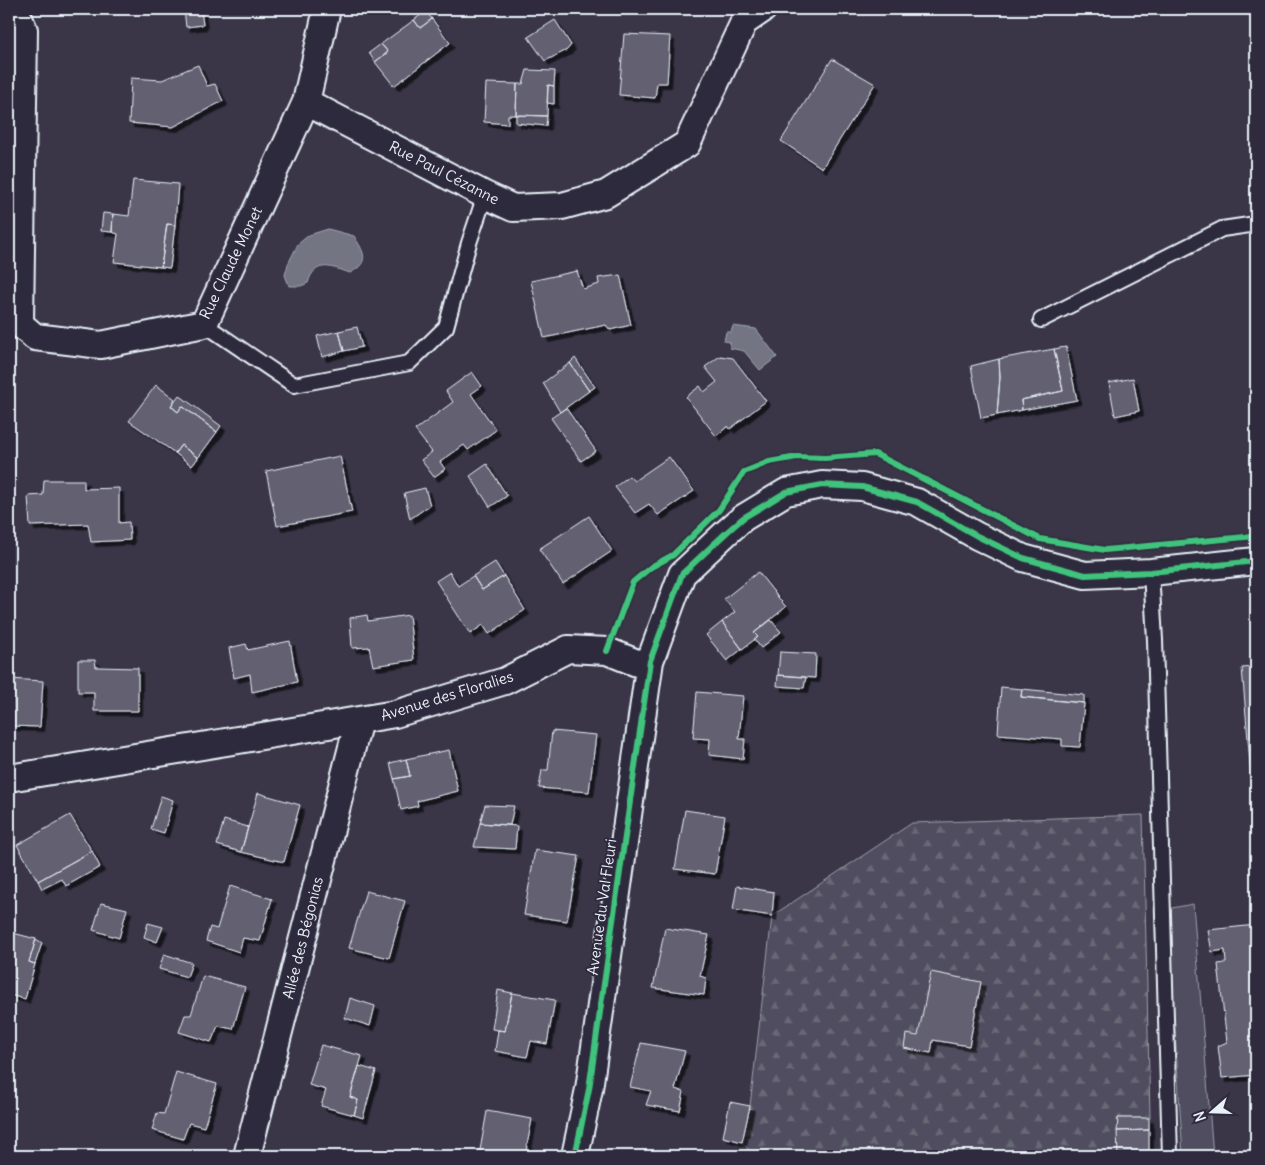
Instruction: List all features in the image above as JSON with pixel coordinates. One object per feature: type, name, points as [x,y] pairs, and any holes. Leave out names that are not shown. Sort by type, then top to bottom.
[{"type":"street","points":[[14,329],[24,30],[15,9]]},
{"type":"street","name":"Rue Claude Monet","points":[[14,329],[35,337],[101,345],[204,324],[306,102],[326,9]]},
{"type":"street","name":"Rue Paul Cézanne","points":[[306,102],[486,196],[513,208],[562,206],[606,194],[687,144],[744,22],[763,9]]},
{"type":"street","points":[[650,661],[682,574],[743,518],[786,492],[822,485],[862,487],[917,502],[977,536],[1023,558],[1085,575],[1151,572],[1256,560]]},
{"type":"street","name":"Avenue des Floralies","points":[[9,778],[395,714],[505,681],[568,649],[607,651],[637,663],[650,661]]},
{"type":"street","name":"Avenue du Val Fleuri","points":[[575,1156],[589,1089],[650,661]]},
{"type":"street","name":"Allée des Bégonias","points":[[247,1156],[359,720]]},
{"type":"lane","points":[[204,324],[294,384],[408,363],[446,327],[470,242],[486,196]]},
{"type":"lane","points":[[1041,320],[1222,229],[1256,224]]},
{"type":"lane","points":[[1151,572],[1156,650],[1170,1156]]},
{"type":"green space","points":[[1143,815],[1150,1118],[1118,1118],[1118,1156],[754,1156],[742,1142],[750,1106],[772,916],[912,823]]},
{"type":"green space","points":[[1193,904],[1213,1156],[1183,1156],[1167,909]]},
{"type":"water","points":[[328,229],[354,236],[364,256],[361,265],[350,273],[331,267],[320,268],[311,275],[308,283],[301,286],[289,286],[285,275],[298,244],[309,235]]},
{"type":"water","points":[[733,326],[756,329],[777,357],[760,370],[744,351],[730,348],[730,342],[724,341],[726,332],[731,332]]},
{"type":"building","points":[[184,9],[201,9],[203,25],[186,27]]},
{"type":"building","points":[[426,11],[432,19],[420,28],[414,20]]},
{"type":"building","points":[[432,19],[450,43],[394,86],[375,62],[388,52],[381,44],[414,20],[420,28]]},
{"type":"building","points":[[555,20],[571,45],[567,50],[545,61],[528,37]]},
{"type":"building","points":[[624,34],[670,36],[667,83],[657,83],[655,98],[619,95]]},
{"type":"building","points":[[381,44],[388,52],[375,62],[369,53]]},
{"type":"building","points":[[832,59],[875,84],[822,168],[781,141]]},
{"type":"building","points":[[198,65],[207,86],[215,84],[223,101],[173,127],[129,123],[131,78],[162,80]]},
{"type":"building","points":[[527,70],[555,71],[554,86],[548,85],[547,116],[516,115],[517,84],[523,84]]},
{"type":"building","points":[[486,83],[517,84],[516,115],[508,115],[508,124],[484,122]]},
{"type":"building","points":[[548,85],[554,86],[554,104],[547,103]]},
{"type":"building","points":[[516,115],[547,116],[546,126],[516,123]]},
{"type":"building","points":[[133,180],[178,184],[175,225],[167,224],[161,267],[114,262],[118,234],[112,232],[113,214],[129,216]]},
{"type":"building","points":[[103,213],[113,214],[112,232],[101,231]]},
{"type":"building","points":[[167,224],[175,225],[170,268],[161,267]]},
{"type":"building","points":[[577,271],[583,289],[599,284],[598,278],[620,275],[631,325],[610,330],[606,325],[544,338],[531,281]]},
{"type":"building","points":[[357,327],[362,347],[344,351],[339,331]]},
{"type":"building","points":[[339,331],[344,351],[322,357],[317,336]]},
{"type":"building","points":[[1066,347],[1077,400],[1022,410],[1021,400],[1063,391],[1054,349]]},
{"type":"building","points":[[1054,349],[1063,391],[1021,400],[1022,410],[997,415],[1000,377],[999,359]]},
{"type":"building","points":[[720,356],[733,358],[766,401],[730,429],[728,426],[716,436],[686,397],[700,386],[704,392],[717,382],[705,367]]},
{"type":"building","points":[[575,358],[595,387],[589,391],[570,363]]},
{"type":"building","points":[[999,359],[1000,377],[997,415],[981,418],[971,366]]},
{"type":"building","points":[[570,363],[589,391],[560,412],[543,383]]},
{"type":"building","points":[[472,372],[482,386],[471,394],[496,430],[468,450],[464,445],[440,462],[445,469],[434,477],[421,460],[432,452],[415,430],[453,402],[446,391]]},
{"type":"building","points":[[1133,378],[1139,411],[1115,416],[1109,383]]},
{"type":"building","points":[[156,385],[175,399],[171,406],[178,412],[182,406],[217,432],[198,458],[181,445],[175,453],[129,421]]},
{"type":"building","points":[[179,395],[221,426],[217,432],[182,406],[178,412],[171,406]]},
{"type":"building","points":[[566,408],[596,451],[581,461],[551,418]]},
{"type":"building","points":[[181,445],[198,458],[192,466],[175,453]]},
{"type":"building","points":[[340,456],[352,512],[277,526],[266,471]]},
{"type":"building","points":[[669,457],[694,491],[658,515],[649,504],[635,513],[615,487],[629,476],[634,481]]},
{"type":"building","points":[[487,464],[507,496],[490,507],[470,476]]},
{"type":"building","points":[[44,480],[84,480],[84,489],[119,488],[119,523],[129,522],[130,540],[91,542],[88,524],[30,526],[28,496],[43,495]]},
{"type":"building","points":[[425,488],[430,505],[410,519],[404,493]]},
{"type":"building","points":[[589,516],[612,551],[563,584],[539,549]]},
{"type":"building","points":[[495,562],[504,576],[482,590],[473,576]]},
{"type":"building","points":[[450,572],[458,586],[473,576],[482,590],[504,576],[525,610],[489,634],[483,625],[470,634],[436,581]]},
{"type":"building","points":[[758,572],[786,607],[754,633],[758,637],[742,649],[722,622],[735,612],[724,599]]},
{"type":"building","points":[[367,615],[368,621],[409,615],[414,660],[373,666],[369,647],[352,648],[350,618]]},
{"type":"building","points":[[771,620],[781,632],[761,648],[754,639],[758,637],[754,633]]},
{"type":"building","points":[[722,622],[742,649],[727,661],[706,635]]},
{"type":"building","points":[[290,641],[297,682],[252,692],[250,674],[234,678],[229,648],[246,644],[248,650]]},
{"type":"building","points":[[780,652],[816,654],[815,678],[778,675]]},
{"type":"building","points":[[78,660],[95,660],[96,667],[138,668],[138,711],[94,711],[94,692],[78,692]]},
{"type":"building","points":[[1256,667],[1256,835],[1242,668]]},
{"type":"building","points":[[778,675],[806,677],[804,688],[777,686]]},
{"type":"building","points":[[9,679],[43,681],[40,727],[9,726]]},
{"type":"building","points":[[1001,687],[1022,689],[1021,697],[1084,703],[1080,747],[1062,746],[1062,739],[998,734]]},
{"type":"building","points":[[1022,689],[1084,695],[1084,703],[1021,697]]},
{"type":"building","points":[[697,692],[743,696],[739,739],[745,739],[743,759],[709,755],[710,739],[693,738]]},
{"type":"building","points":[[552,731],[596,735],[589,792],[539,788],[542,770],[548,770]]},
{"type":"building","points":[[449,750],[458,791],[417,801],[418,806],[401,810],[394,779],[410,776],[406,759]]},
{"type":"building","points":[[406,759],[410,776],[394,779],[390,763]]},
{"type":"building","points":[[258,793],[300,805],[284,862],[241,852]]},
{"type":"building","points":[[161,796],[173,800],[164,833],[151,829]]},
{"type":"building","points":[[485,805],[514,806],[510,825],[480,823]]},
{"type":"building","points":[[685,810],[725,816],[715,874],[675,869]]},
{"type":"building","points":[[70,815],[92,851],[38,881],[17,845]]},
{"type":"building","points":[[224,820],[248,827],[241,852],[217,845]]},
{"type":"building","points":[[480,823],[517,826],[515,849],[474,847]]},
{"type":"building","points":[[535,850],[579,856],[567,921],[524,915]]},
{"type":"building","points":[[92,851],[100,867],[66,886],[62,879],[42,889],[38,881]]},
{"type":"building","points":[[230,886],[272,899],[260,941],[243,938],[239,952],[206,941],[210,927],[217,929]]},
{"type":"building","points":[[737,886],[774,892],[772,916],[733,910]]},
{"type":"building","points":[[366,891],[405,901],[389,958],[349,948]]},
{"type":"building","points":[[101,903],[127,909],[119,938],[93,930]]},
{"type":"building","points":[[148,923],[163,927],[157,942],[144,937]]},
{"type":"building","points":[[1256,925],[1256,1075],[1222,1078],[1218,1046],[1227,1042],[1218,964],[1226,963],[1225,950],[1212,952],[1208,930]]},
{"type":"building","points":[[665,928],[709,935],[700,976],[706,978],[704,995],[653,988]]},
{"type":"building","points":[[9,932],[36,939],[29,962],[35,964],[25,999],[9,995]]},
{"type":"building","points":[[36,939],[42,943],[35,964],[29,962]]},
{"type":"building","points":[[164,954],[192,963],[187,977],[159,969]]},
{"type":"building","points":[[931,972],[981,982],[969,1046],[933,1040],[931,1053],[904,1048],[906,1034],[918,1036]]},
{"type":"building","points":[[203,976],[245,987],[233,1029],[218,1026],[211,1042],[179,1032],[185,1015],[191,1015]]},
{"type":"building","points":[[498,990],[512,993],[505,1031],[492,1029]]},
{"type":"building","points":[[512,993],[555,1000],[547,1044],[531,1041],[527,1057],[495,1051],[498,1030],[505,1031]]},
{"type":"building","points":[[350,998],[375,1006],[370,1026],[345,1018]]},
{"type":"building","points":[[641,1043],[685,1051],[675,1089],[684,1092],[680,1111],[646,1105],[651,1091],[630,1087]]},
{"type":"building","points":[[321,1045],[362,1056],[350,1097],[358,1100],[354,1115],[321,1106],[326,1090],[309,1085]]},
{"type":"building","points":[[359,1066],[376,1071],[363,1118],[354,1115],[358,1100],[350,1097]]},
{"type":"building","points":[[176,1072],[217,1084],[204,1127],[189,1123],[183,1139],[152,1130],[157,1113],[164,1114]]},
{"type":"building","points":[[730,1102],[750,1106],[742,1142],[723,1137]]},
{"type":"building","points":[[487,1111],[532,1119],[525,1156],[479,1156]]},
{"type":"building","points":[[1118,1118],[1149,1118],[1149,1130],[1117,1131]]},
{"type":"building","points":[[1149,1130],[1149,1156],[1118,1156],[1117,1131]]},
{"type":"cycle path","points":[[607,651],[633,582],[651,567],[673,555],[719,510],[744,472],[769,462],[797,457],[825,458],[875,454],[1040,539],[1105,550],[1256,536]]},
{"type":"cycle path","points":[[575,1156],[589,1089],[650,661],[682,574],[743,518],[786,492],[822,485],[862,487],[917,502],[977,536],[1023,558],[1085,575],[1151,572],[1256,561]]}]
